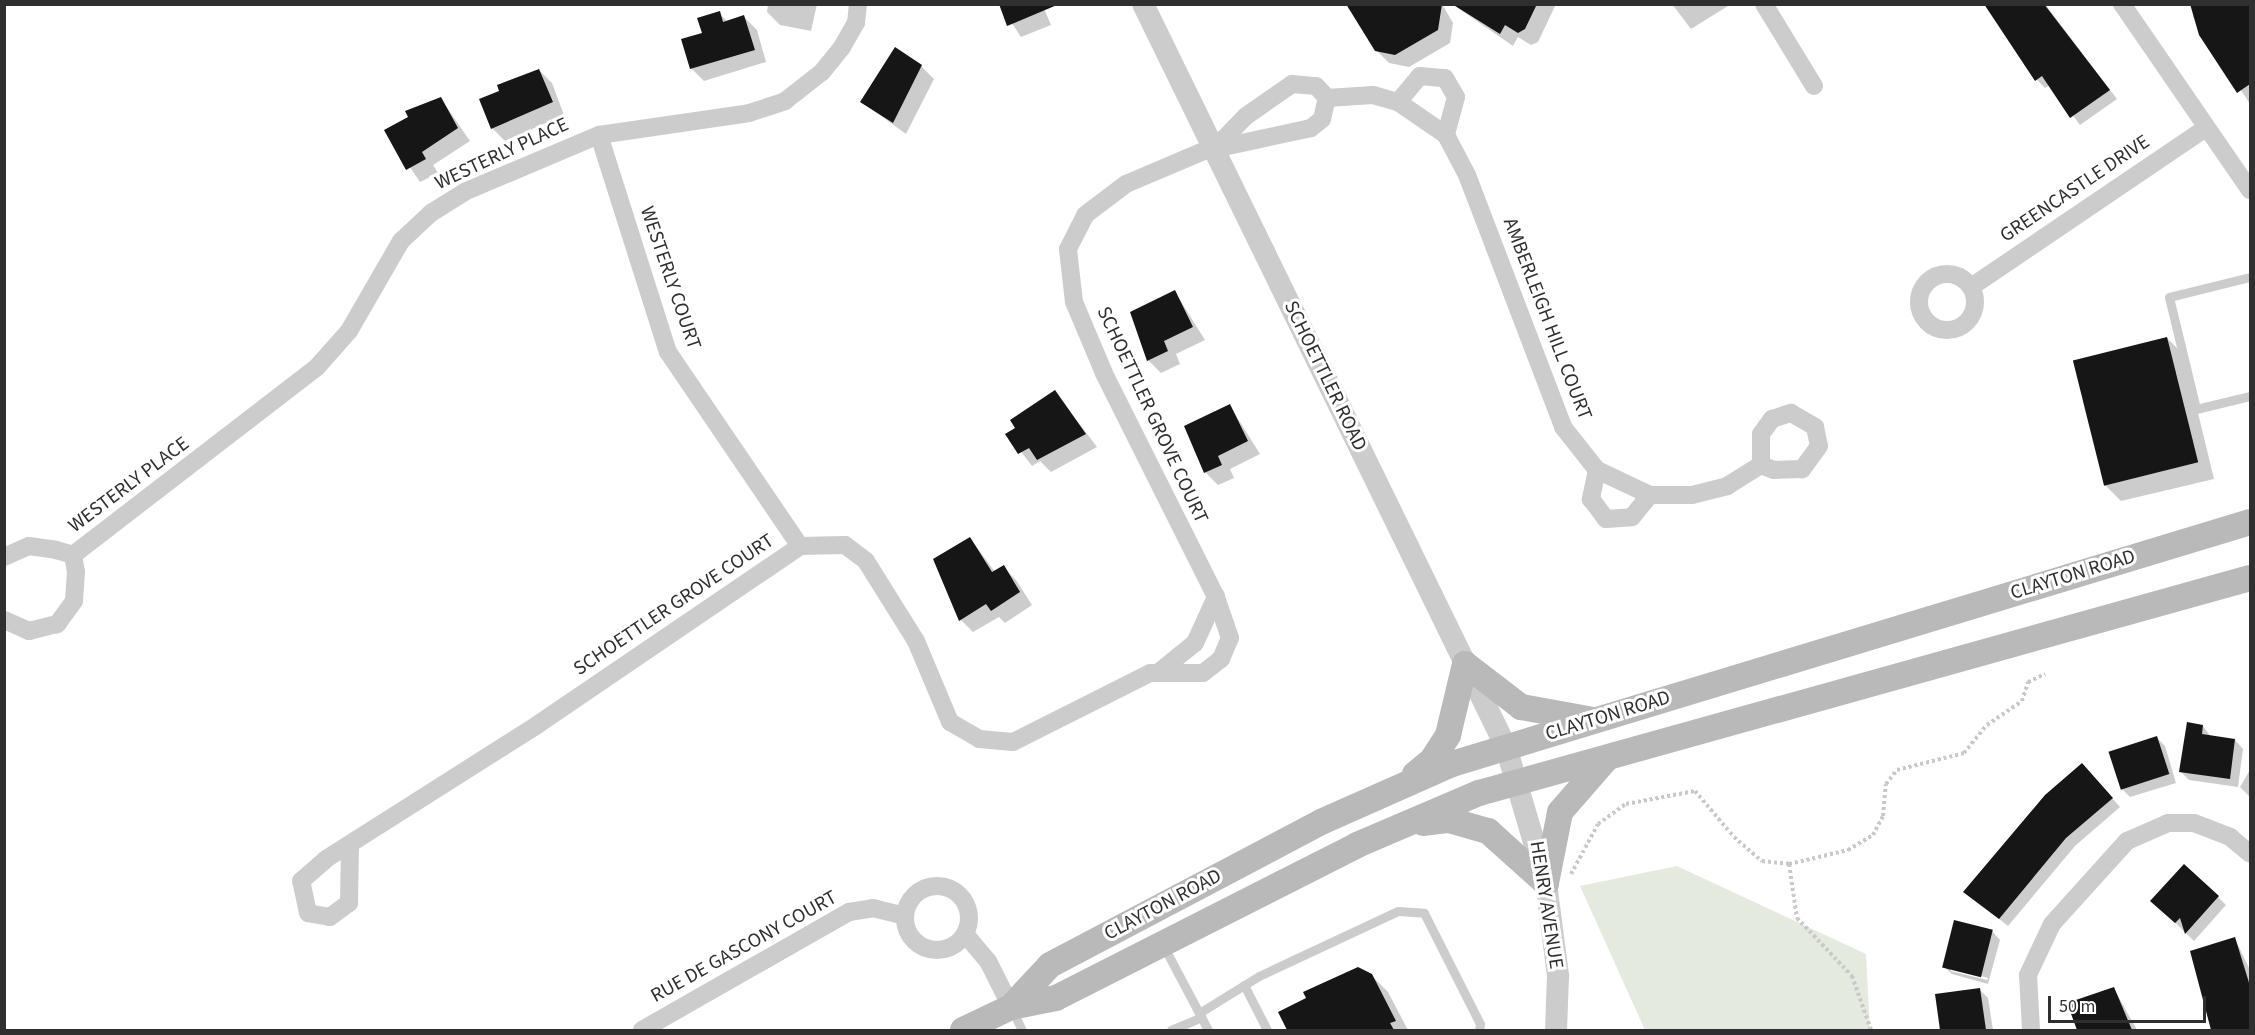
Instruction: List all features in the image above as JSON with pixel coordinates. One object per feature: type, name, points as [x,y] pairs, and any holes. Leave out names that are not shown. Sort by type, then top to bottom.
[{"type":"main road","name":"CLAYTON ROAD","points":[[1011,1007],[1050,965],[1402,784],[1506,747],[2250,522]]},
{"type":"main road","name":"CLAYTON ROAD","points":[[963,1030],[1011,1007],[1056,998],[1402,824],[1518,781],[1606,759],[2250,578]]},
{"type":"main road","points":[[2223,586],[2250,586]]},
{"type":"main road","points":[[1402,784],[1432,760],[1448,735],[1465,664],[1521,707],[1594,720]]},
{"type":"main road","points":[[1557,879],[1560,812],[1606,759]]},
{"type":"main road","points":[[1402,824],[1449,820],[1488,831],[1557,879]]},
{"type":"street","name":"WESTERLY PLACE","points":[[4,557],[29,546],[73,555],[317,367],[349,331],[401,241],[430,213],[464,192],[599,135],[749,113],[785,101],[822,72],[842,47],[856,23],[858,4]]},
{"type":"street","name":"SCHOETTLER ROAD","points":[[1143,4],[1506,747]]},
{"type":"street","points":[[1764,4],[1814,86]]},
{"type":"street","points":[[2122,4],[2204,129],[2250,190]]},
{"type":"street","points":[[1398,102],[1420,76],[1445,78],[1456,97],[1446,135]]},
{"type":"street","points":[[1292,84],[1316,86],[1327,98],[1322,119],[1311,128],[1213,148],[1246,116],[1292,84]]},
{"type":"street","name":"AMBERLEIGH HILL COURT","points":[[1327,98],[1373,96],[1398,102],[1446,135],[1467,175],[1563,428],[1597,470],[1650,495],[1692,495],[1727,486],[1761,465]]},
{"type":"street","name":"GREENCASTLE DRIVE","points":[[1971,287],[2204,129]]},
{"type":"street","name":"WESTERLY COURT","points":[[599,135],[668,352],[800,546]]},
{"type":"street","name":"SCHOETTLER GROVE COURT","points":[[1157,673],[1203,673],[1221,659],[1230,638],[1216,597],[1100,363],[1074,302],[1068,249],[1085,215],[1126,184],[1213,148]]},
{"type":"street","points":[[1597,470],[1591,499],[1606,519],[1632,517],[1650,495]]},
{"type":"street","name":"SCHOETTLER GROVE COURT","points":[[350,846],[800,546],[845,545],[866,561],[916,641],[950,722],[979,739],[1012,742],[1157,673],[1195,643],[1216,597]]},
{"type":"street","name":"WESTERLY PLACE","points":[[4,620],[29,631],[44,630],[68,614],[76,587],[73,555]]},
{"type":"street","name":"HENRY AVENUE","points":[[1506,747],[1557,879],[1556,1030]]},
{"type":"street","points":[[2031,1030],[2028,975],[2052,924],[2127,841],[2168,823],[2194,823],[2230,837],[2250,854]]},
{"type":"street","points":[[965,934],[949,948],[928,949],[911,937],[905,916],[913,897],[942,886],[966,904],[965,934],[988,961],[1011,1007]]},
{"type":"street","name":"RUE DE GASCONY COURT","points":[[642,1030],[849,912],[873,908],[905,916]]},
{"type":"lane","points":[[2250,277],[2169,297],[2196,409],[2250,396]]},
{"type":"lane","points":[[1171,1030],[1200,1015],[1244,985],[1398,911],[1425,913],[1480,1024],[1479,1030]]},
{"type":"lane","points":[[1162,944],[1208,1030]]},
{"type":"lane","points":[[1244,985],[1267,1030]]},
{"type":"lane","points":[[1011,1007],[1022,1030]]},
{"type":"path","points":[[1557,879],[1575,871],[1598,824],[1626,804],[1695,791],[1734,837],[1762,861],[1790,864],[1848,850],[1873,835],[1883,816],[1886,784],[1897,770],[1964,753],[1987,725],[2022,701],[2028,682],[2046,674]]},
{"type":"path","points":[[1790,864],[1797,918],[1852,976],[1871,1030]]},
{"type":"shaded area","points":[[1677,866],[1866,954],[1870,1030],[1645,1030],[1580,886]]},
{"type":"building","points":[[999,4],[1057,4],[1057,5],[1007,26]]},
{"type":"building","points":[[1346,4],[1442,4],[1438,30],[1395,55],[1375,51]]},
{"type":"building","points":[[1452,4],[1537,4],[1525,29],[1518,33],[1505,25],[1500,34]]},
{"type":"building","points":[[1984,4],[2044,4],[2110,90],[2070,118],[2042,76],[2035,81]]},
{"type":"building","points":[[2190,4],[2250,4],[2250,84],[2237,93],[2199,35]]},
{"type":"building","points":[[720,11],[723,22],[744,15],[755,50],[690,69],[681,39],[702,33],[697,18]]},
{"type":"building","points":[[895,47],[922,65],[893,123],[860,102]]},
{"type":"building","points":[[539,69],[553,102],[491,129],[479,99],[499,91],[497,85]]},
{"type":"building","points":[[441,97],[458,128],[422,152],[426,159],[406,170],[384,130],[408,117],[405,111]]},
{"type":"building","points":[[1175,290],[1193,327],[1164,341],[1168,351],[1147,361],[1130,312]]},
{"type":"building","points":[[2167,337],[2198,462],[2104,486],[2073,360]]},
{"type":"building","points":[[1055,390],[1086,434],[1037,460],[1029,448],[1018,454],[1005,434],[1015,428],[1010,420]]},
{"type":"building","points":[[1230,404],[1248,441],[1218,456],[1222,465],[1204,473],[1184,426]]},
{"type":"building","points":[[970,537],[992,572],[1004,565],[1020,592],[991,611],[986,604],[959,621],[933,559]]},
{"type":"building","points":[[2187,722],[2203,725],[2202,734],[2235,739],[2230,779],[2179,772]]},
{"type":"building","points":[[2157,736],[2169,774],[2121,790],[2108,752]]},
{"type":"building","points":[[2082,763],[2113,798],[2066,838],[1999,919],[1963,892],[2045,795]]},
{"type":"building","points":[[2184,864],[2219,896],[2185,934],[2180,918],[2175,923],[2150,901]]},
{"type":"building","points":[[1954,920],[1993,930],[1981,977],[1942,968]]},
{"type":"building","points":[[2235,937],[2250,986],[2250,1030],[2211,1030],[2190,951]]},
{"type":"building","points":[[1358,967],[1372,974],[1396,1021],[1390,1023],[1394,1030],[1287,1030],[1278,1012],[1306,998],[1303,992]]},
{"type":"building","points":[[2114,987],[2132,1030],[2077,1030],[2067,1003]]},
{"type":"building","points":[[1980,988],[1986,1030],[1940,1030],[1935,994]]}]
